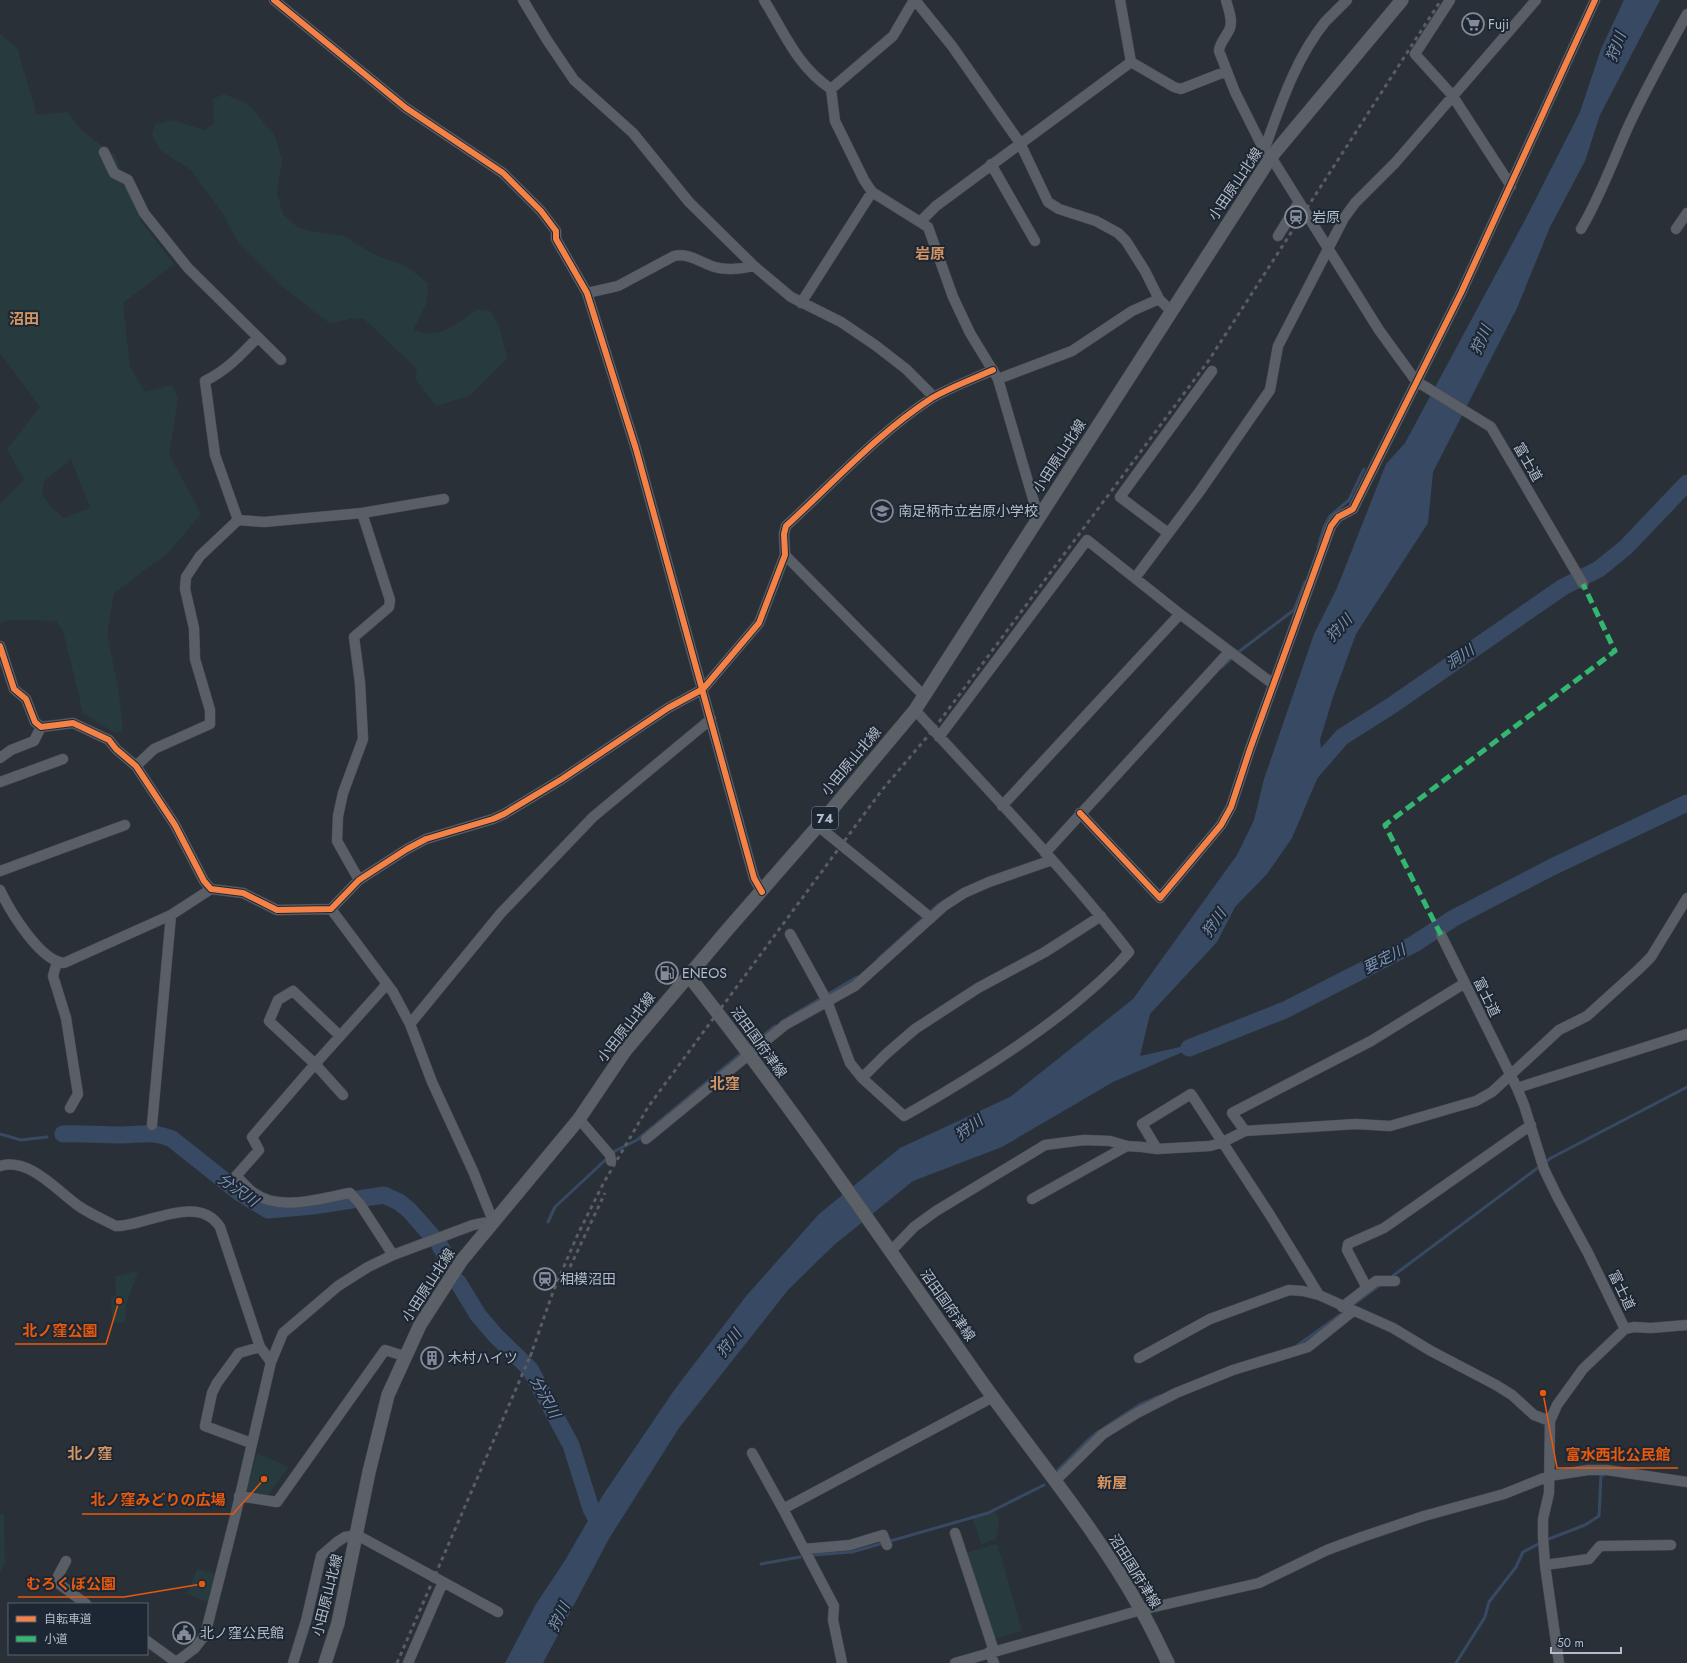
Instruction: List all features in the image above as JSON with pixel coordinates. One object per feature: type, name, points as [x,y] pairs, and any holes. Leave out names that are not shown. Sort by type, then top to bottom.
[{"type":"main road","name":"小田原山北線","points":[[325,1663],[338,1623],[369,1472],[388,1395],[404,1356],[420,1325],[462,1260],[493,1221],[580,1119],[625,1051],[818,826],[914,710],[1171,311],[1267,154],[1397,2]]},
{"type":"main road","name":"沼田国府津線","points":[[688,976],[750,1056],[1055,1481],[1099,1544],[1141,1610],[1168,1663]]},
{"type":"street","points":[[274,0],[406,108],[503,173],[541,211],[556,231],[556,239],[587,293],[636,449],[754,878],[762,892]]},
{"type":"street","points":[[523,0],[547,40],[574,80],[633,133],[689,202],[754,266],[791,297],[841,322],[875,345],[906,368],[934,397]]},
{"type":"street","points":[[764,0],[798,59],[816,78],[831,89],[835,121],[854,161],[872,192],[928,227],[952,296],[970,333],[995,374],[1038,516]]},
{"type":"street","points":[[831,89],[893,36],[914,0],[952,46],[1020,143],[1048,202],[1059,209],[1096,221],[1118,233],[1126,241],[1159,299],[1171,311]]},
{"type":"street","points":[[1120,0],[1131,62],[1174,87],[1181,89],[1226,71]]},
{"type":"street","name":"富士道","points":[[1226,0],[1230,18],[1230,27],[1219,46],[1219,51],[1226,71],[1267,154],[1328,247],[1379,330],[1417,382],[1491,427],[1583,584]]},
{"type":"street","points":[[1267,154],[1283,98],[1300,63],[1325,22],[1347,0]]},
{"type":"street","points":[[1450,0],[1415,54],[1452,95],[1511,186]]},
{"type":"street","points":[[1135,578],[1200,491],[1270,390],[1278,346],[1344,218],[1355,203],[1395,162],[1536,0]]},
{"type":"street","points":[[1080,813],[1160,898],[1221,826],[1231,807],[1273,684],[1331,526],[1338,517],[1352,509],[1417,382],[1511,186],[1595,0]]},
{"type":"street","points":[[1581,229],[1595,206],[1628,127],[1687,14]]},
{"type":"street","points":[[920,222],[936,206],[1131,62]]},
{"type":"street","points":[[104,152],[114,173],[128,180],[144,212],[188,268],[281,360]]},
{"type":"street","points":[[992,164],[1035,241]]},
{"type":"street","points":[[801,303],[872,192]]},
{"type":"street","points":[[1278,236],[1299,202]]},
{"type":"street","points":[[1676,229],[1687,213]]},
{"type":"street","points":[[587,293],[618,286],[674,256],[682,254],[718,268],[738,270],[754,266]]},
{"type":"street","points":[[0,890],[3,905],[40,950],[57,962],[64,963],[171,916],[211,889],[243,893],[277,910],[331,909],[359,880],[426,839],[493,819],[504,814],[562,779],[668,708],[703,689],[759,623],[785,555],[784,534],[786,526],[862,455],[910,413],[934,397],[995,374],[1072,350],[1132,311],[1159,299]]},
{"type":"street","points":[[238,520],[215,455],[205,380],[221,372],[232,364],[258,337]]},
{"type":"street","points":[[1168,533],[1120,497],[1212,371]]},
{"type":"street","points":[[136,766],[154,749],[210,724],[210,710],[195,659],[194,628],[185,589],[186,577],[200,556],[238,520],[264,522],[362,513],[444,499]]},
{"type":"street","points":[[359,880],[337,841],[338,816],[343,793],[363,739],[360,683],[354,637],[389,607],[390,600],[362,513]]},
{"type":"street","points":[[939,737],[1087,540],[1229,652],[1273,684]]},
{"type":"street","points":[[785,555],[924,696]]},
{"type":"street","points":[[1002,806],[1180,614]]},
{"type":"street","points":[[0,646],[14,689],[26,699],[35,722],[41,728]]},
{"type":"street","points":[[646,1139],[750,1056],[785,1024],[855,986],[944,906],[964,893],[1048,856],[1080,813],[1229,652]]},
{"type":"street","points":[[790,934],[827,1002],[850,1063],[862,1078],[904,1116],[1000,1059],[1056,1018],[1112,972],[1129,952],[1101,916],[1048,856],[914,710]]},
{"type":"street","points":[[410,1024],[501,913],[593,817],[710,719]]},
{"type":"street","points":[[41,728],[73,723],[91,730],[109,740],[136,766],[175,825],[204,881],[211,889]]},
{"type":"street","points":[[0,758],[11,750],[34,742],[41,728]]},
{"type":"street","points":[[0,782],[63,759]]},
{"type":"street","points":[[0,871],[125,825]]},
{"type":"street","points":[[818,826],[931,918]]},
{"type":"street","points":[[891,1251],[914,1227],[936,1211],[1044,1145],[1084,1140],[1110,1141],[1128,1146],[1142,1146],[1157,1149],[1210,1146],[1223,1142],[1244,1131],[1356,1124],[1390,1126],[1476,1101],[1492,1092],[1559,1030],[1587,1016],[1639,969],[1651,957],[1687,898]]},
{"type":"street","points":[[148,1642],[176,1663],[195,1648],[205,1635],[271,1362],[283,1333],[338,1286],[368,1267],[393,1255],[473,1225],[493,1221],[473,1171],[432,1082],[410,1024],[387,984],[331,909]]},
{"type":"street","points":[[152,1125],[171,916]]},
{"type":"street","points":[[862,1078],[909,1034],[941,1012],[978,988],[1045,952],[1101,916]]},
{"type":"street","name":"富士道","points":[[1441,935],[1517,1088],[1531,1125],[1544,1169],[1588,1253],[1625,1329],[1583,1369],[1557,1405],[1550,1421],[1550,1476],[1549,1493],[1543,1519],[1543,1542],[1559,1663]]},
{"type":"street","points":[[57,962],[53,976],[66,1018],[78,1094],[70,1108]]},
{"type":"street","points":[[1244,1131],[1232,1113],[1397,1026],[1465,983]]},
{"type":"street","points":[[387,984],[252,1137],[259,1150],[236,1176],[254,1193],[278,1202],[307,1200],[350,1193],[360,1204],[393,1255]]},
{"type":"street","points":[[340,1036],[293,991],[278,1000],[269,1021],[315,1064],[344,1095]]},
{"type":"street","points":[[1517,1088],[1687,1034]]},
{"type":"street","points":[[1157,1149],[1142,1124],[1191,1094],[1320,1296]]},
{"type":"street","points":[[580,1119],[610,1155],[611,1161]]},
{"type":"street","points":[[1367,1288],[1347,1250],[1348,1244],[1384,1228],[1531,1125]]},
{"type":"street","points":[[1032,1199],[1128,1146]]},
{"type":"street","points":[[0,1166],[10,1164],[19,1166],[40,1176],[81,1207],[116,1226],[161,1215],[185,1212],[202,1213],[211,1216],[220,1227],[260,1347],[271,1362]]},
{"type":"street","points":[[1342,1307],[1376,1281],[1395,1281]]},
{"type":"street","points":[[1139,1358],[1210,1320],[1289,1290],[1303,1291],[1320,1296],[1342,1307],[1393,1328],[1431,1351],[1496,1385],[1512,1395],[1534,1415],[1550,1421]]},
{"type":"street","points":[[1055,1481],[1103,1434],[1137,1413],[1176,1393],[1233,1370],[1308,1347],[1353,1311]]},
{"type":"street","points":[[1625,1329],[1634,1326],[1651,1328],[1687,1325]]},
{"type":"street","points":[[251,1443],[205,1426],[212,1393],[217,1382],[239,1353],[260,1347]]},
{"type":"street","points":[[239,1496],[277,1502],[385,1350],[404,1356]]},
{"type":"street","points":[[783,1509],[993,1396]]},
{"type":"street","points":[[752,1453],[834,1606],[833,1620],[842,1663]]},
{"type":"street","points":[[955,1663],[1141,1610],[1258,1583],[1327,1550],[1362,1537],[1424,1516],[1504,1494],[1550,1476],[1588,1470],[1606,1470],[1687,1482]]},
{"type":"street","points":[[955,1533],[992,1652],[994,1663]]},
{"type":"street","points":[[293,1663],[306,1621],[321,1556],[345,1537],[357,1535],[498,1612]]},
{"type":"street","points":[[804,1549],[850,1545],[883,1535],[885,1542]]},
{"type":"street","points":[[1545,1566],[1589,1559],[1600,1546],[1671,1545]]},
{"type":"street","points":[[66,1560],[58,1576],[58,1583],[85,1603]]},
{"type":"street","points":[[408,1663],[443,1582]]},
{"type":"green space","points":[[0,34],[17,48],[37,115],[68,112],[82,131],[115,155],[141,221],[174,264],[123,303],[130,367],[145,392],[172,385],[178,399],[169,454],[201,514],[169,552],[114,593],[107,633],[119,693],[123,731],[115,733],[83,713],[63,631],[56,621],[11,620],[0,623],[0,504],[24,480],[7,449],[40,407],[0,353]],"holes":[[[71,459],[90,508],[64,518],[50,506],[42,494],[44,481]]]},
{"type":"green space","points":[[224,94],[248,104],[275,136],[282,160],[277,193],[283,214],[297,227],[316,232],[344,236],[375,255],[406,266],[428,283],[427,303],[413,330],[422,333],[440,332],[456,325],[478,309],[490,311],[499,325],[507,358],[469,396],[436,406],[415,378],[417,369],[364,319],[352,318],[330,324],[283,287],[238,242],[223,214],[191,170],[160,150],[152,134],[155,125],[172,120],[204,130],[214,123],[213,99]]},
{"type":"green space","points":[[138,1271],[126,1305],[125,1322],[112,1323],[111,1297],[116,1295],[115,1276]]},
{"type":"green space","points":[[257,1453],[288,1467],[268,1495],[246,1491]]},
{"type":"green space","points":[[995,1511],[999,1521],[996,1539],[981,1544],[973,1519]]},
{"type":"green space","points":[[0,1514],[4,1515],[5,1562],[0,1573]]},
{"type":"green space","points":[[995,1544],[998,1546],[1022,1631],[994,1639],[966,1553]]},
{"type":"green space","points":[[197,1569],[215,1574],[207,1602],[187,1594]]},
{"type":"water","name":"狩川","points":[[1624,0],[1660,0],[1600,115],[1585,161],[1550,227],[1517,308],[1433,472],[1428,523],[1356,634],[1333,697],[1320,740],[1323,765],[1292,838],[1267,874],[1235,907],[1217,942],[1150,1014],[1140,1056],[1211,1040],[1113,1082],[1002,1147],[913,1181],[834,1245],[788,1290],[679,1428],[610,1537],[543,1663],[505,1663],[536,1604],[564,1562],[603,1495],[675,1389],[747,1295],[819,1214],[900,1148],[1010,1097],[1133,999],[1237,855],[1254,820],[1264,779],[1314,634],[1337,588],[1386,464],[1405,443],[1525,220],[1580,112],[1601,49]]},
{"type":"waterway","points":[[1318,547],[1324,527],[1330,516],[1349,500],[1364,469]]},
{"type":"waterway","name":"洞川","points":[[1308,776],[1342,737],[1391,706],[1563,587],[1599,569],[1626,547],[1687,483]]},
{"type":"waterway","points":[[1222,667],[1241,650],[1294,610],[1305,582]]},
{"type":"waterway","name":"要定川","points":[[1189,1048],[1285,1010],[1414,944],[1454,918],[1552,867],[1687,803]]},
{"type":"waterway","points":[[878,959],[939,904]]},
{"type":"waterway","points":[[781,1022],[857,977]]},
{"type":"waterway","points":[[748,1048],[775,1026]]},
{"type":"waterway","points":[[548,1222],[555,1207],[615,1151],[637,1140],[742,1053]]},
{"type":"waterway","points":[[1390,1278],[1551,1158],[1687,1087]]},
{"type":"waterway","name":"分沢川","points":[[0,1134],[21,1140],[47,1137]]},
{"type":"waterway","name":"分沢川","points":[[63,1134],[151,1134],[164,1136],[172,1139],[240,1193],[268,1210],[313,1206],[384,1195],[399,1202],[409,1210],[432,1236]]},
{"type":"waterway","name":"分沢川","points":[[440,1246],[449,1261]]},
{"type":"waterway","name":"分沢川","points":[[458,1282],[478,1315],[496,1336],[530,1369],[571,1445],[591,1509],[602,1529]]},
{"type":"waterway","points":[[1351,1306],[1380,1285]]},
{"type":"waterway","points":[[1298,1345],[1347,1310]]},
{"type":"waterway","points":[[1104,1428],[1139,1405],[1160,1396]]},
{"type":"waterway","points":[[1058,1470],[1099,1431]]},
{"type":"waterway","points":[[1456,1663],[1485,1617],[1489,1602],[1516,1567],[1523,1552],[1546,1540],[1585,1525],[1599,1516],[1601,1475],[1604,1475]]},
{"type":"waterway","points":[[813,1555],[852,1552],[988,1513],[1044,1485]]},
{"type":"waterway","points":[[761,1564],[800,1557]]},
{"type":"railway","points":[[530,1357],[553,1292],[577,1236],[603,1184],[648,1107],[882,790],[933,730],[1209,360],[1441,0]]},
{"type":"railway","points":[[570,1267],[605,1193]]},
{"type":"railway","points":[[397,1663],[532,1352]]},
{"type":"marked path","points":[[1441,935],[1385,825],[1615,651],[1583,584]]},
{"type":"cycle path","points":[[274,0],[406,108],[503,173],[541,211],[556,231],[556,239],[587,293],[636,449],[754,878],[762,892]]},
{"type":"cycle path","points":[[1080,813],[1160,898],[1221,825],[1231,807],[1250,749],[1331,526],[1338,517],[1353,509],[1461,293],[1595,0]]},
{"type":"cycle path","points":[[0,646],[14,689],[26,699],[35,722],[41,727],[73,723],[109,740],[116,749],[136,766],[175,825],[204,881],[211,889],[243,893],[277,910],[331,909],[359,880],[407,849],[426,839],[493,819],[504,814],[562,779],[668,708],[703,689],[759,623],[785,555],[784,534],[786,526],[856,459],[912,412],[939,394],[993,370]]},
{"type":"place","name":"Fuji","points":[[1473,24]]},
{"type":"place","name":"岩原","points":[[1296,217]]},
{"type":"place","name":"南足柄市立岩原小学校","points":[[882,511]]},
{"type":"place","name":"ENEOS","points":[[667,973]]},
{"type":"place","name":"相模沼田","points":[[545,1279]]},
{"type":"place","name":"北ノ窪公園","points":[[119,1301]]},
{"type":"place","name":"木村ハイツ","points":[[432,1358]]},
{"type":"place","name":"富水西北公民館","points":[[1543,1393]]},
{"type":"place","name":"北ノ窪みどりの広場","points":[[264,1479]]},
{"type":"place","name":"むろくぼ公園","points":[[202,1584]]},
{"type":"place","name":"北ノ窪公民館","points":[[184,1633]]},
{"type":"district","name":"岩原","points":[[930,254]]},
{"type":"district","name":"沼田","points":[[24,319]]},
{"type":"district","name":"北窪","points":[[725,1084]]},
{"type":"district","name":"北ノ窪","points":[[90,1454]]},
{"type":"district","name":"新屋","points":[[1112,1483]]}]
